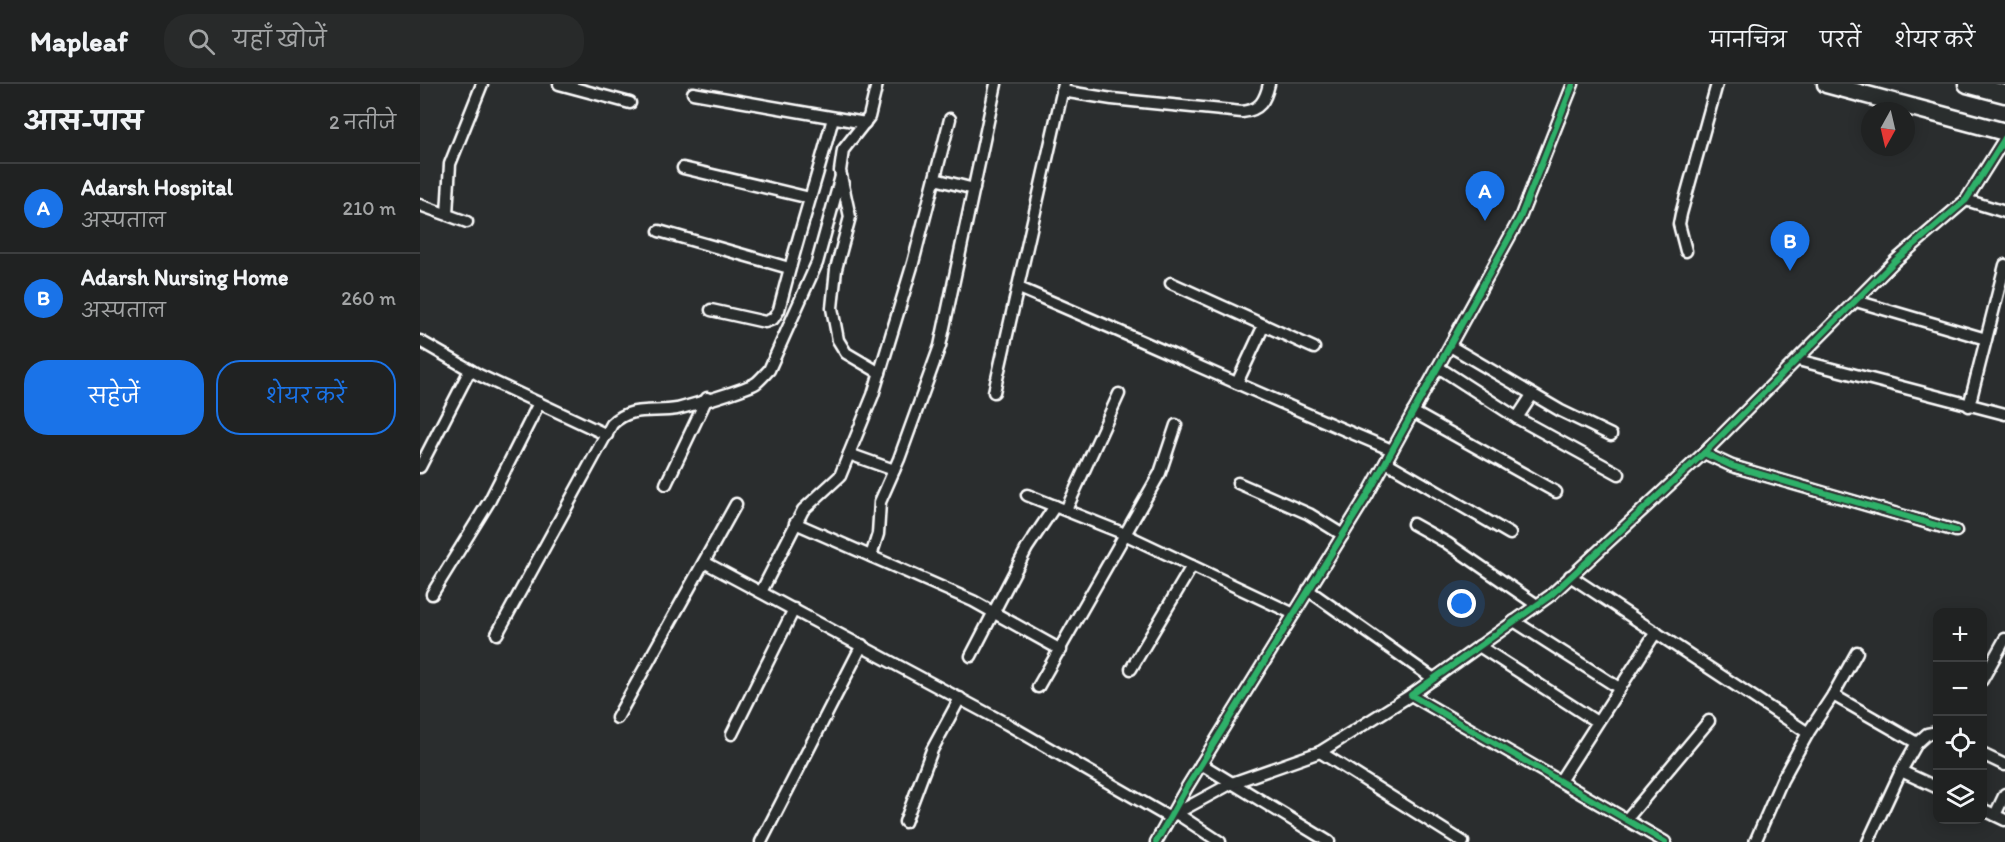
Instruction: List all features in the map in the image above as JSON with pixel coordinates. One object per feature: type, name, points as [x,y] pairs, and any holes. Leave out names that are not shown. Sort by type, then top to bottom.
[{"type":"main road","points":[[1826,84],[2005,132]]},
{"type":"main road","points":[[1967,84],[2005,93]]},
{"type":"street","points":[[447,214],[450,164],[482,84]]},
{"type":"street","points":[[559,84],[598,90],[630,103]]},
{"type":"street","points":[[497,634],[606,435],[621,415],[638,410],[678,408],[750,386],[769,370],[817,263],[841,176],[843,150],[865,123],[877,84]]},
{"type":"street","points":[[871,556],[878,534],[880,502],[940,346],[996,84]]},
{"type":"street","points":[[994,392],[1063,88],[1112,99],[1242,112],[1254,111],[1263,103],[1269,84]]},
{"type":"street","points":[[1156,842],[1201,764],[1386,462],[1450,346],[1520,218],[1573,84]]},
{"type":"street","points":[[1686,251],[1679,224],[1717,84]]},
{"type":"street","points":[[693,93],[865,123]]},
{"type":"street","points":[[711,310],[755,321],[772,320],[779,310],[833,118]]},
{"type":"street","points":[[761,592],[803,510],[840,476],[849,454],[880,373],[950,119]]},
{"type":"street","points":[[1172,816],[1232,783],[1320,752],[1411,695],[1537,605],[1593,558],[1704,453],[1895,261],[1966,200],[2005,138]]},
{"type":"street","points":[[683,168],[810,198]]},
{"type":"street","points":[[841,176],[850,217],[836,269],[832,308],[838,340],[846,353],[880,373]]},
{"type":"street","points":[[934,179],[974,189]]},
{"type":"street","points":[[1966,200],[2005,212]]},
{"type":"street","points":[[420,205],[467,222]]},
{"type":"street","points":[[659,231],[789,268]]},
{"type":"street","points":[[1969,406],[2005,265]]},
{"type":"street","points":[[1171,283],[1314,348]]},
{"type":"street","points":[[1019,288],[1392,450]]},
{"type":"street","points":[[1856,301],[1986,339]]},
{"type":"street","points":[[1237,383],[1264,325]]},
{"type":"street","points":[[420,341],[470,370],[606,435]]},
{"type":"street","points":[[1450,346],[1532,395],[1611,435]]},
{"type":"street","points":[[1798,360],[2005,414]]},
{"type":"street","points":[[1438,367],[1517,418],[1618,474]]},
{"type":"street","points":[[420,467],[470,370]]},
{"type":"street","points":[[1066,510],[1119,394]]},
{"type":"street","points":[[1517,418],[1532,395]]},
{"type":"street","points":[[666,484],[707,398]]},
{"type":"street","points":[[432,594],[490,500],[539,403]]},
{"type":"street","points":[[1413,412],[1556,492]]},
{"type":"street","points":[[1038,687],[1160,474],[1176,425]]},
{"type":"street","points":[[1704,453],[1732,466],[1956,531]]},
{"type":"street","points":[[849,454],[894,470]]},
{"type":"street","points":[[1386,462],[1510,534]]},
{"type":"street","points":[[1238,483],[1309,514],[1342,535]]},
{"type":"street","points":[[1027,495],[1127,535],[1294,614]]},
{"type":"street","points":[[617,718],[736,504]]},
{"type":"street","points":[[970,656],[1027,548],[1054,506]]},
{"type":"street","points":[[795,524],[993,612],[1061,650]]},
{"type":"street","points":[[1413,524],[1447,543],[1537,605]]},
{"type":"street","points":[[704,562],[960,698],[1220,842]]},
{"type":"street","points":[[1131,669],[1191,566]]},
{"type":"street","points":[[1570,576],[1808,733]]},
{"type":"street","points":[[1308,590],[1434,679]]},
{"type":"street","points":[[732,734],[794,609]]},
{"type":"street","points":[[1514,621],[1619,688]]},
{"type":"street","points":[[1560,781],[1656,632]]},
{"type":"street","points":[[1987,673],[2005,639]]},
{"type":"street","points":[[761,842],[862,645]]},
{"type":"street","points":[[1479,646],[1597,722]]},
{"type":"street","points":[[1755,842],[1782,780],[1857,652]]},
{"type":"street","points":[[1411,695],[1665,842]]},
{"type":"street","points":[[1833,695],[1917,743]]},
{"type":"street","points":[[905,822],[932,750],[960,698]]},
{"type":"street","points":[[1626,820],[1709,721]]},
{"type":"street","points":[[1868,842],[1901,771],[1917,743],[1927,734],[1933,733]]},
{"type":"street","points":[[1320,752],[1463,842]]},
{"type":"street","points":[[1987,756],[2005,765]]},
{"type":"street","points":[[1201,764],[1329,842]]},
{"type":"street","points":[[1901,771],[1933,786]]},
{"type":"street","points":[[2000,818],[2005,794]]},
{"type":"cycle path","points":[[1156,842],[1187,787],[1368,494],[1520,218],[1573,84]]},
{"type":"cycle path","points":[[1956,531],[1732,466],[1704,453],[1895,261],[1966,200],[2005,138]]},
{"type":"cycle path","points":[[1665,842],[1411,695],[1551,595],[1704,453]]},
{"type":"place","name":"Adarsh Hospital","points":[[1485,221]]},
{"type":"place","name":"Adarsh Nursing Home","points":[[1790,271]]}]
